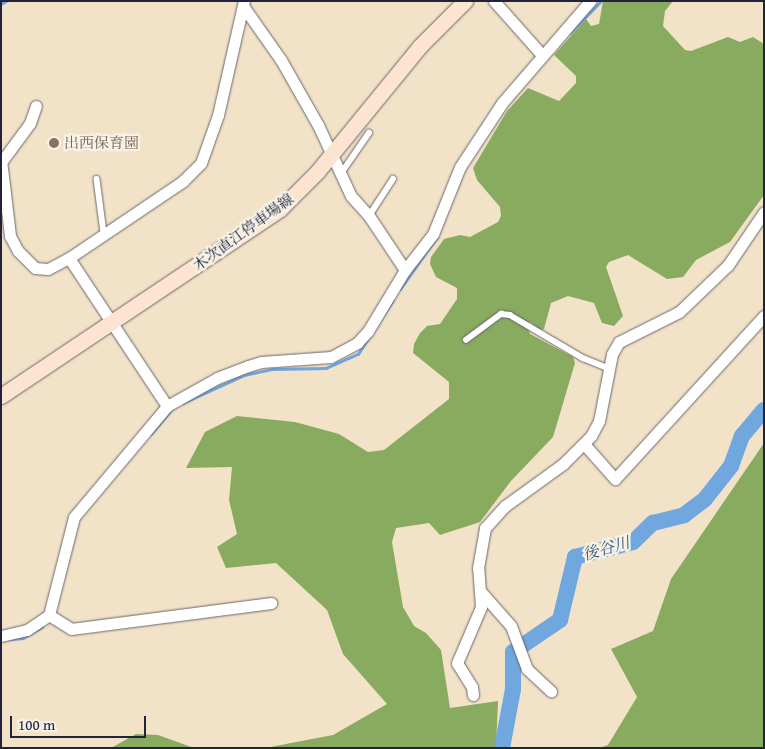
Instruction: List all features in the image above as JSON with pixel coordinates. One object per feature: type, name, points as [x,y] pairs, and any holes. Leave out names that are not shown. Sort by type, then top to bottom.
[{"type":"main road","name":"木次直江停車場線","points":[[1,396],[112,324],[280,209],[331,156],[420,46],[465,1]]},
{"type":"street","points":[[494,1],[542,55]]},
{"type":"street","points":[[1,636],[27,630],[49,614],[74,516],[167,406],[217,378],[248,366],[261,362],[317,360],[345,351],[368,331],[404,270],[433,234],[460,167],[474,144],[518,80],[590,1]]},
{"type":"street","points":[[244,3],[314,116],[351,196],[368,216],[404,270]]},
{"type":"street","points":[[36,106],[30,123],[2,160],[4,220],[18,251],[35,268],[48,269],[69,258],[183,181],[202,163],[218,115],[244,3]]},
{"type":"street","points":[[473,695],[472,687],[457,663],[477,618],[481,592],[479,554],[482,536],[490,521],[584,444],[599,421],[610,369],[619,342],[678,312],[728,265],[764,212]]},
{"type":"street","points":[[69,258],[167,406]]},
{"type":"street","points":[[584,444],[615,479],[764,316]]},
{"type":"street","points":[[481,592],[511,626],[527,669],[551,691]]},
{"type":"street","points":[[49,614],[71,629],[271,603]]},
{"type":"lane","points":[[340,175],[369,133]]},
{"type":"lane","points":[[97,179],[104,234]]},
{"type":"lane","points":[[368,216],[393,180]]},
{"type":"lane","points":[[466,340],[501,314],[510,315],[558,344],[610,369]]},
{"type":"green space","points":[[603,1],[673,1],[665,11],[663,26],[685,50],[691,51],[728,37],[740,42],[753,37],[764,44],[764,195],[730,242],[696,260],[683,277],[667,279],[628,255],[609,262],[606,267],[623,316],[614,326],[602,323],[594,303],[568,296],[551,303],[544,329],[540,330],[530,322],[527,325],[530,334],[573,357],[575,363],[553,437],[511,481],[480,522],[440,535],[429,523],[396,528],[392,542],[403,607],[414,626],[426,633],[441,650],[450,708],[498,701],[496,748],[265,748],[333,735],[387,704],[343,654],[327,610],[276,563],[226,568],[217,547],[237,534],[229,500],[232,467],[186,468],[205,432],[237,416],[295,422],[339,434],[368,452],[384,450],[449,399],[449,382],[413,353],[414,344],[420,333],[427,326],[440,324],[457,299],[457,288],[436,277],[430,264],[431,257],[444,239],[460,235],[470,237],[498,222],[501,216],[500,207],[477,180],[473,168],[507,111],[528,88],[559,101],[576,83],[576,76],[554,55],[586,19],[591,26],[599,24]]},
{"type":"green space","points":[[764,443],[764,748],[599,748],[608,745],[637,697],[611,649],[653,631],[671,579]]},
{"type":"green space","points":[[136,734],[158,735],[194,748],[111,748]]},
{"type":"waterway","points":[[1,4],[6,1]]},
{"type":"waterway","points":[[570,33],[601,1]]},
{"type":"waterway","points":[[400,289],[437,237]]},
{"type":"waterway","points":[[183,403],[244,375],[273,369],[326,368],[358,354],[393,300]]},
{"type":"waterway","points":[[151,434],[173,408]]},
{"type":"waterway","name":"後谷川","points":[[502,748],[513,689],[513,652],[560,620],[575,557],[633,542],[653,523],[684,515],[705,499],[731,466],[742,436],[764,410]]},
{"type":"waterway","points":[[10,639],[23,638],[42,627]]},
{"type":"place","name":"出西保育園","points":[[54,143]]}]
